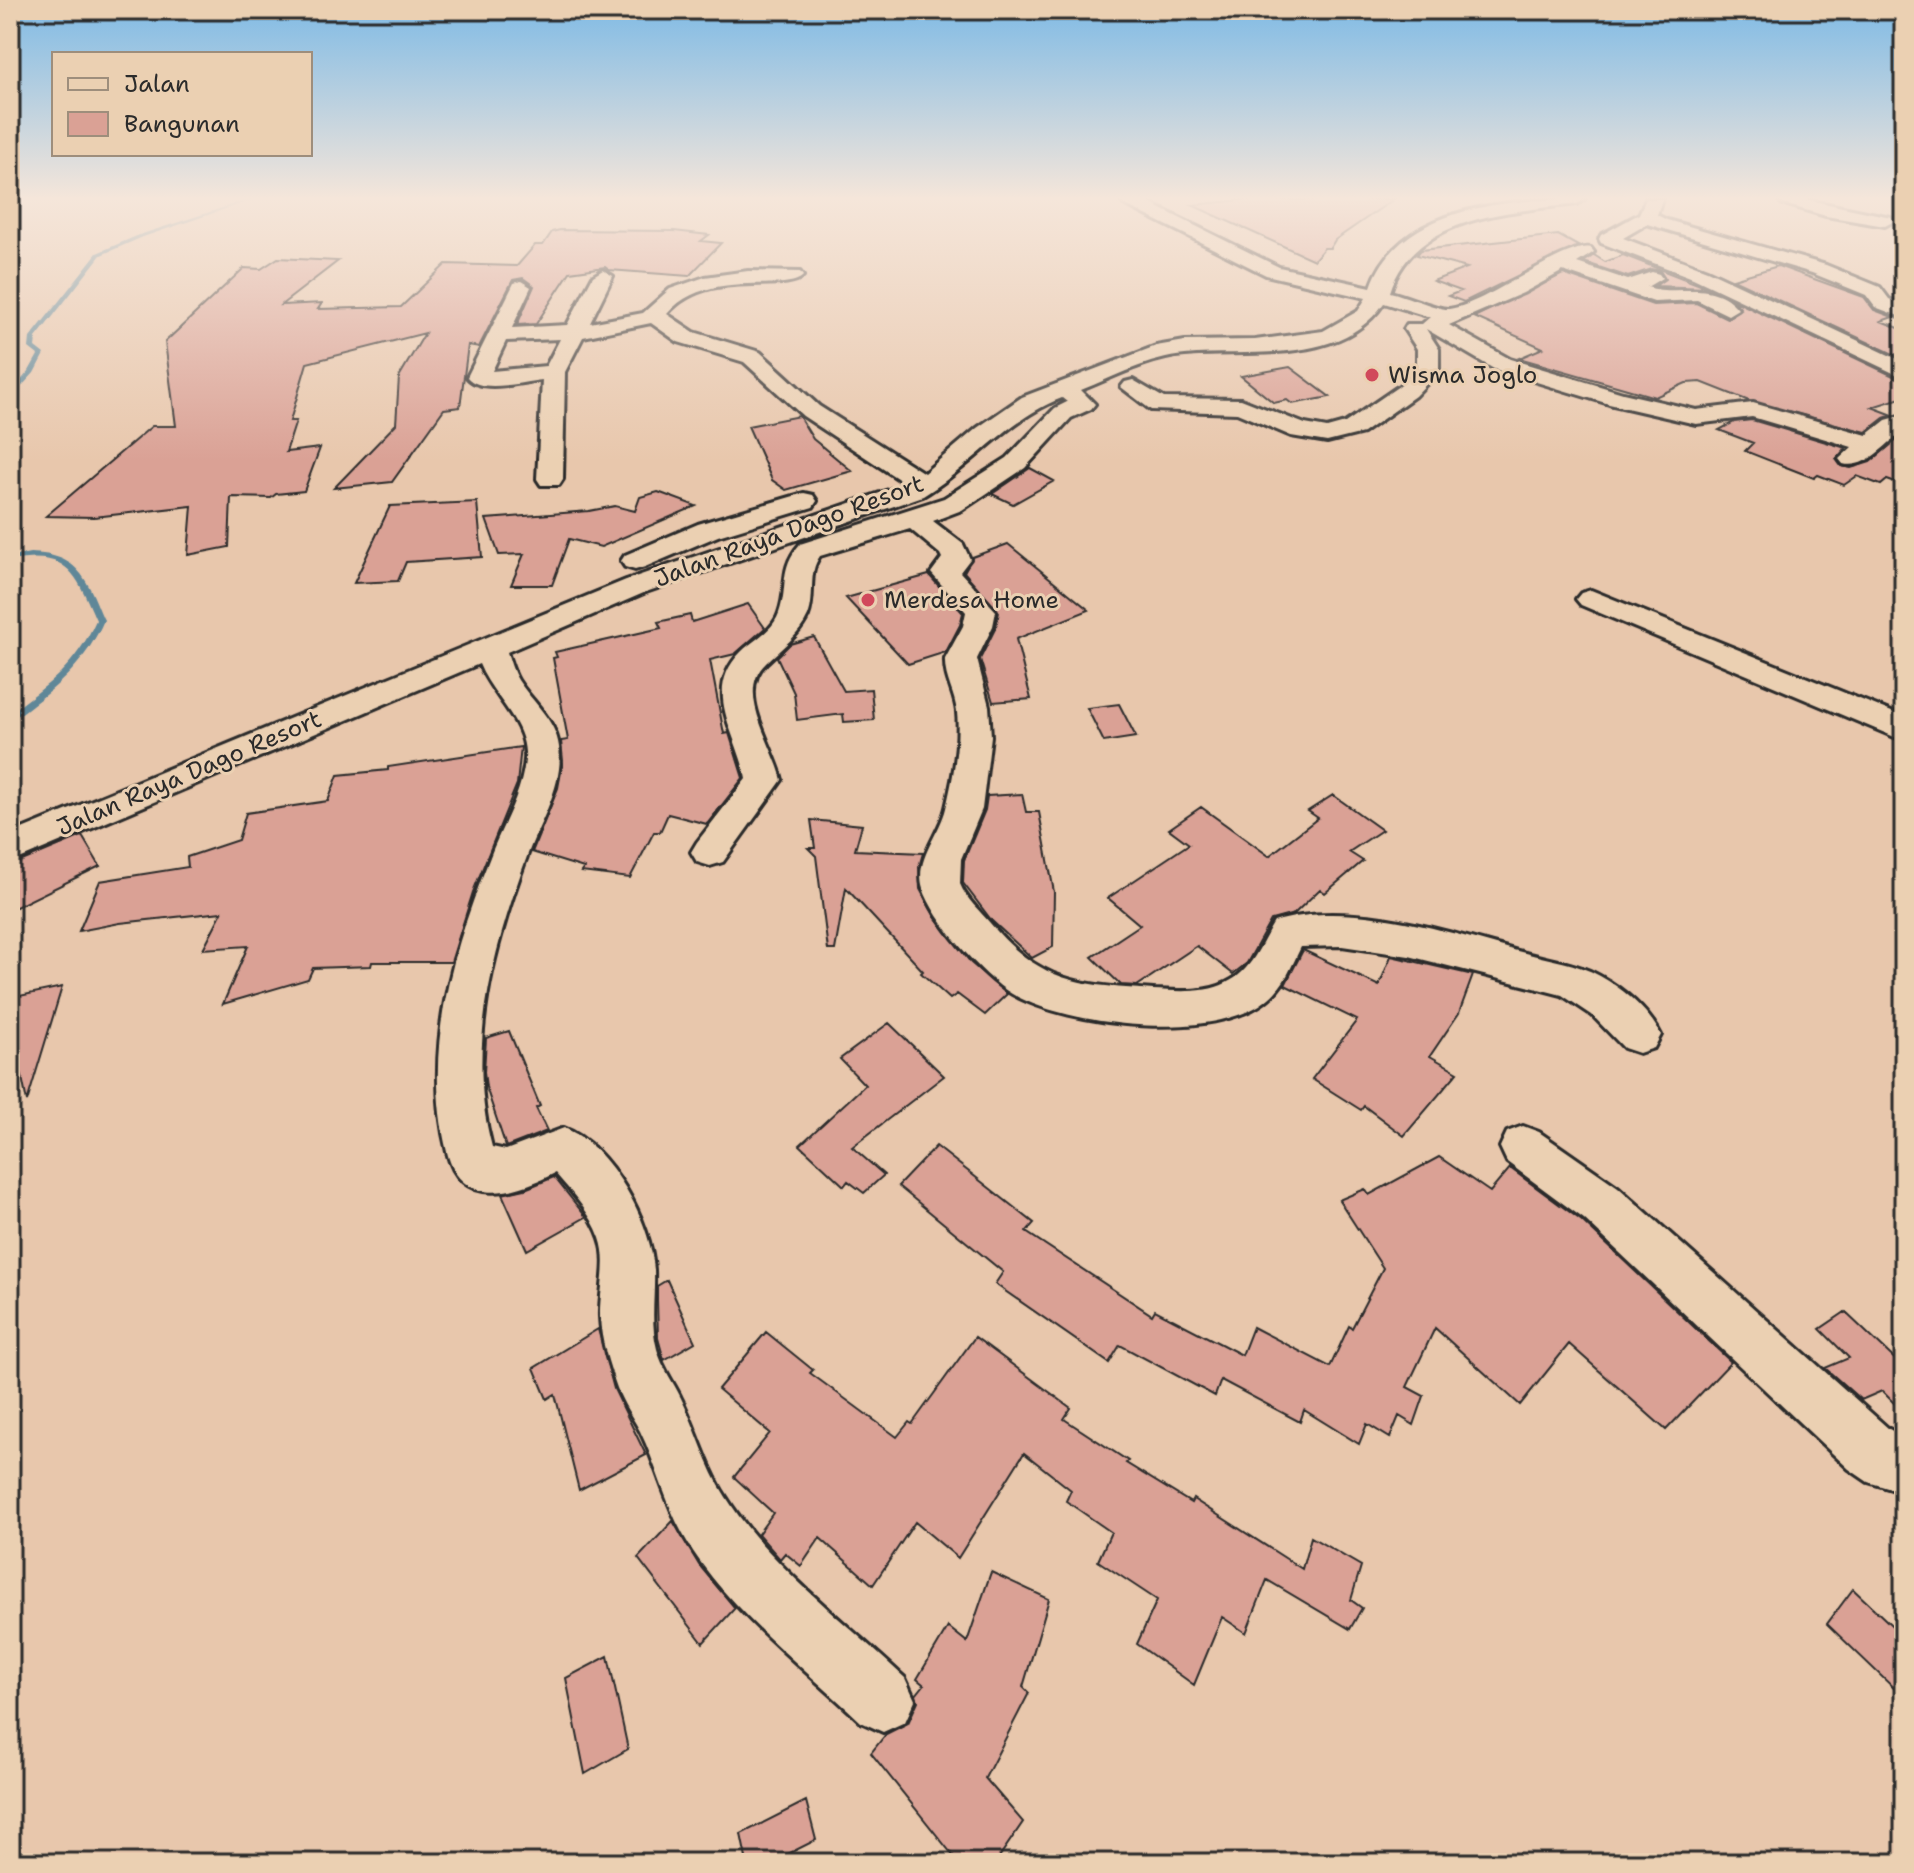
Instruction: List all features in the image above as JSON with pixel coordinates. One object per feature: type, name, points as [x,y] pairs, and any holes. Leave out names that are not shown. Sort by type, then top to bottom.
[{"type":"street","points":[[550,479],[554,372],[598,286]]},
{"type":"street","points":[[497,335],[573,334],[655,316],[671,296],[692,286]]},
{"type":"street","points":[[1133,387],[1159,405],[1241,406],[1300,431],[1327,435],[1354,428],[1407,391],[1428,369],[1428,349],[1422,326],[1422,306],[1337,286]]},
{"type":"street","name":"Jalan Raya Dago Resort","points":[[1135,351],[1255,347],[1329,337],[1357,323],[1379,295],[1382,286]]},
{"type":"street","points":[[1422,326],[1521,286]]},
{"type":"street","points":[[1726,286],[1904,371]]},
{"type":"street","points":[[1862,286],[1873,291],[1882,303],[1904,314]]},
{"type":"street","points":[[521,287],[479,378],[554,372]]},
{"type":"street","points":[[1628,287],[1661,298],[1700,294],[1751,323]]},
{"type":"street","name":"Jalan Raya Dago Resort","points":[[914,478],[929,457],[992,404],[1135,351],[1194,337],[1302,329],[1328,316],[1350,289]]},
{"type":"street","points":[[1836,338],[1904,314]]},
{"type":"street","points":[[655,316],[686,337],[752,357],[811,411],[914,478]]},
{"type":"street","points":[[1422,326],[1502,364],[1617,399],[1696,417],[1753,410],[1861,451],[1895,425],[1904,422]]},
{"type":"street","points":[[1208,369],[1371,340]]},
{"type":"street","name":"Jalan Raya Dago Resort","points":[[10,849],[240,750],[480,638],[636,586],[914,478],[1016,409],[1074,396],[1100,364]]},
{"type":"street","points":[[710,852],[764,780],[740,703],[738,679],[746,665],[772,643],[794,615],[798,561],[810,550],[953,504],[1010,467],[1063,413],[1074,396],[1133,387],[1164,377]]},
{"type":"street","points":[[914,519],[953,550],[956,559],[945,573],[948,580],[981,611],[981,626],[962,653],[960,665],[975,717],[972,754],[964,807],[943,857],[940,881],[944,894],[955,909],[1017,976],[1044,989],[1097,1001],[1178,1008],[1208,1005],[1236,998],[1253,988],[1266,975],[1288,933],[1305,929],[1359,933],[1429,945],[1581,985],[1608,1002],[1639,1035]]},
{"type":"street","points":[[1591,599],[1904,730]]},
{"type":"street","points":[[480,638],[542,744],[540,776],[493,894],[470,977],[459,1053],[464,1126],[472,1160],[499,1173],[527,1166],[564,1149],[601,1192],[625,1236],[629,1270],[626,1316],[637,1369],[645,1391],[661,1415],[688,1486],[706,1519],[730,1553],[766,1590],[883,1700]]},
{"type":"street","points":[[1523,1147],[1601,1203],[1869,1449],[1888,1462],[1904,1465]]},
{"type":"building","points":[[224,286],[305,286],[281,305],[322,303],[318,309],[401,307],[423,286],[510,286],[479,347],[468,345],[460,407],[444,409],[392,482],[334,488],[396,424],[399,377],[425,333],[307,363],[290,421],[296,421],[286,452],[320,448],[304,491],[276,494],[271,498],[231,497],[229,547],[188,555],[192,506],[94,517],[46,516],[152,426],[176,426],[165,342]]},
{"type":"building","points":[[534,286],[561,286],[536,324],[517,325]]},
{"type":"building","points":[[1448,286],[1496,286],[1464,302],[1448,296],[1461,291]]},
{"type":"building","points":[[1537,286],[1599,286],[1653,305],[1696,303],[1727,318],[1741,309],[1733,300],[1904,381],[1904,397],[1872,407],[1893,415],[1866,432],[1749,401],[1701,382],[1686,383],[1655,397],[1519,358],[1543,348],[1474,317]]},
{"type":"building","points":[[1749,286],[1835,286],[1864,297],[1874,310],[1893,317],[1881,321],[1904,330],[1904,359]]},
{"type":"building","points":[[1290,367],[1330,397],[1292,404],[1287,400],[1274,403],[1241,376]]},
{"type":"building","points":[[799,416],[813,439],[852,471],[786,490],[772,480],[748,426]]},
{"type":"building","points":[[1752,420],[1846,448],[1836,459],[1841,466],[1851,468],[1870,462],[1904,434],[1904,486],[1887,480],[1881,485],[1857,476],[1844,485],[1818,475],[1814,478],[1745,451],[1753,443],[1719,430],[1734,422]]},
{"type":"building","points":[[1030,468],[1054,481],[1013,504],[992,494]]},
{"type":"building","points":[[658,492],[696,506],[601,547],[569,539],[552,585],[511,585],[524,554],[499,555],[486,519],[615,506],[635,511],[640,497]]},
{"type":"building","points":[[477,502],[482,557],[406,562],[398,581],[354,583],[390,506]]},
{"type":"building","points":[[1008,544],[1089,610],[1016,639],[1031,699],[993,702],[980,659],[996,627],[999,612],[964,572],[972,557]]},
{"type":"building","points":[[929,575],[963,613],[946,652],[908,664],[846,598]]},
{"type":"building","points":[[748,604],[765,628],[735,654],[710,660],[724,734],[729,733],[743,778],[707,824],[668,814],[660,832],[654,832],[630,878],[581,872],[584,868],[532,852],[558,788],[563,761],[561,741],[568,740],[553,658],[557,657],[555,652],[661,628],[658,622],[690,615],[692,622]]},
{"type":"building","points":[[814,637],[844,691],[871,689],[874,720],[844,722],[843,714],[797,720],[794,693],[777,657],[790,644]]},
{"type":"building","points":[[1119,704],[1136,737],[1104,742],[1087,708]]},
{"type":"building","points":[[521,747],[517,784],[473,892],[451,962],[372,962],[371,966],[313,968],[308,979],[223,1004],[248,946],[203,949],[222,912],[120,923],[79,931],[100,881],[188,867],[187,857],[238,840],[246,813],[328,801],[338,775],[388,770],[388,767]]},
{"type":"building","points":[[1022,794],[1026,812],[1039,812],[1054,892],[1053,947],[1032,958],[992,921],[963,883],[964,860],[985,810],[987,796]]},
{"type":"building","points":[[1333,795],[1382,830],[1349,852],[1363,861],[1325,893],[1320,889],[1294,914],[1271,920],[1247,963],[1233,974],[1197,946],[1137,986],[1121,985],[1092,957],[1140,925],[1108,898],[1189,844],[1169,829],[1201,807],[1269,856],[1318,818],[1308,811]]},
{"type":"building","points":[[811,820],[862,825],[855,850],[923,853],[919,867],[920,889],[935,917],[971,963],[1007,994],[985,1015],[957,994],[950,999],[921,973],[923,971],[846,888],[835,950],[828,950],[816,856],[808,848],[815,848]]},
{"type":"building","points":[[82,836],[100,866],[10,910],[10,866]]},
{"type":"building","points":[[1303,950],[1379,986],[1391,956],[1473,975],[1459,1013],[1430,1056],[1458,1072],[1404,1136],[1364,1106],[1361,1110],[1312,1079],[1357,1020],[1285,985]]},
{"type":"building","points":[[62,987],[27,1102],[10,1018],[10,998]]},
{"type":"building","points":[[889,1023],[944,1076],[852,1147],[884,1175],[864,1193],[848,1181],[844,1186],[800,1145],[865,1085],[840,1059]]},
{"type":"building","points":[[509,1031],[547,1131],[506,1147],[484,1072],[486,1038]]},
{"type":"building","points":[[936,1146],[1034,1223],[1026,1232],[1152,1315],[1155,1310],[1242,1355],[1253,1327],[1330,1367],[1349,1326],[1352,1328],[1383,1268],[1339,1200],[1365,1189],[1369,1195],[1439,1157],[1490,1192],[1510,1168],[1582,1221],[1731,1362],[1666,1430],[1569,1344],[1520,1405],[1435,1328],[1407,1387],[1424,1396],[1414,1425],[1399,1416],[1390,1438],[1367,1424],[1359,1444],[1304,1410],[1300,1422],[1221,1380],[1215,1396],[1120,1345],[1109,1363],[995,1284],[1003,1272],[898,1186]]},
{"type":"building","points":[[554,1177],[586,1217],[527,1250],[502,1194]]},
{"type":"building","points":[[667,1280],[695,1342],[664,1360],[658,1338],[657,1286]]},
{"type":"building","points":[[1845,1312],[1904,1368],[1904,1413],[1882,1391],[1861,1400],[1825,1368],[1849,1358],[1820,1329]]},
{"type":"building","points":[[598,1329],[614,1389],[646,1455],[579,1490],[555,1394],[547,1399],[534,1368]]},
{"type":"building","points":[[766,1332],[813,1370],[810,1373],[897,1437],[909,1422],[912,1424],[975,1337],[1071,1408],[1064,1419],[1128,1461],[1126,1463],[1191,1503],[1193,1499],[1302,1569],[1311,1537],[1361,1566],[1351,1600],[1362,1608],[1350,1629],[1267,1580],[1246,1633],[1222,1617],[1194,1685],[1137,1644],[1157,1600],[1098,1561],[1111,1532],[1066,1501],[1071,1490],[1024,1453],[958,1558],[915,1522],[873,1585],[820,1538],[801,1566],[785,1553],[780,1559],[758,1534],[773,1513],[734,1477],[770,1433],[718,1389]]},
{"type":"building","points":[[673,1521],[699,1565],[735,1608],[703,1643],[638,1558]]},
{"type":"building","points":[[991,1572],[1049,1599],[1023,1687],[1029,1693],[985,1778],[1023,1822],[995,1863],[959,1863],[871,1753],[886,1734],[908,1723],[918,1701],[916,1695],[924,1685],[917,1679],[948,1627],[967,1642]]},
{"type":"building","points":[[1853,1589],[1904,1637],[1904,1698],[1827,1624]]},
{"type":"building","points":[[608,1656],[628,1749],[585,1774],[566,1678]]},
{"type":"building","points":[[806,1801],[816,1840],[770,1863],[747,1863],[741,1834]]},
{"type":"waterway","points":[[10,397],[32,372],[41,354],[32,348],[33,338],[74,286]]},
{"type":"waterway","points":[[10,559],[30,556],[59,559],[78,575],[100,620],[84,652],[63,676],[10,717]]},
{"type":"place","name":"Wisma Joglo","points":[[1372,375]]},
{"type":"place","name":"Merdesa Home","points":[[868,600]]}]
